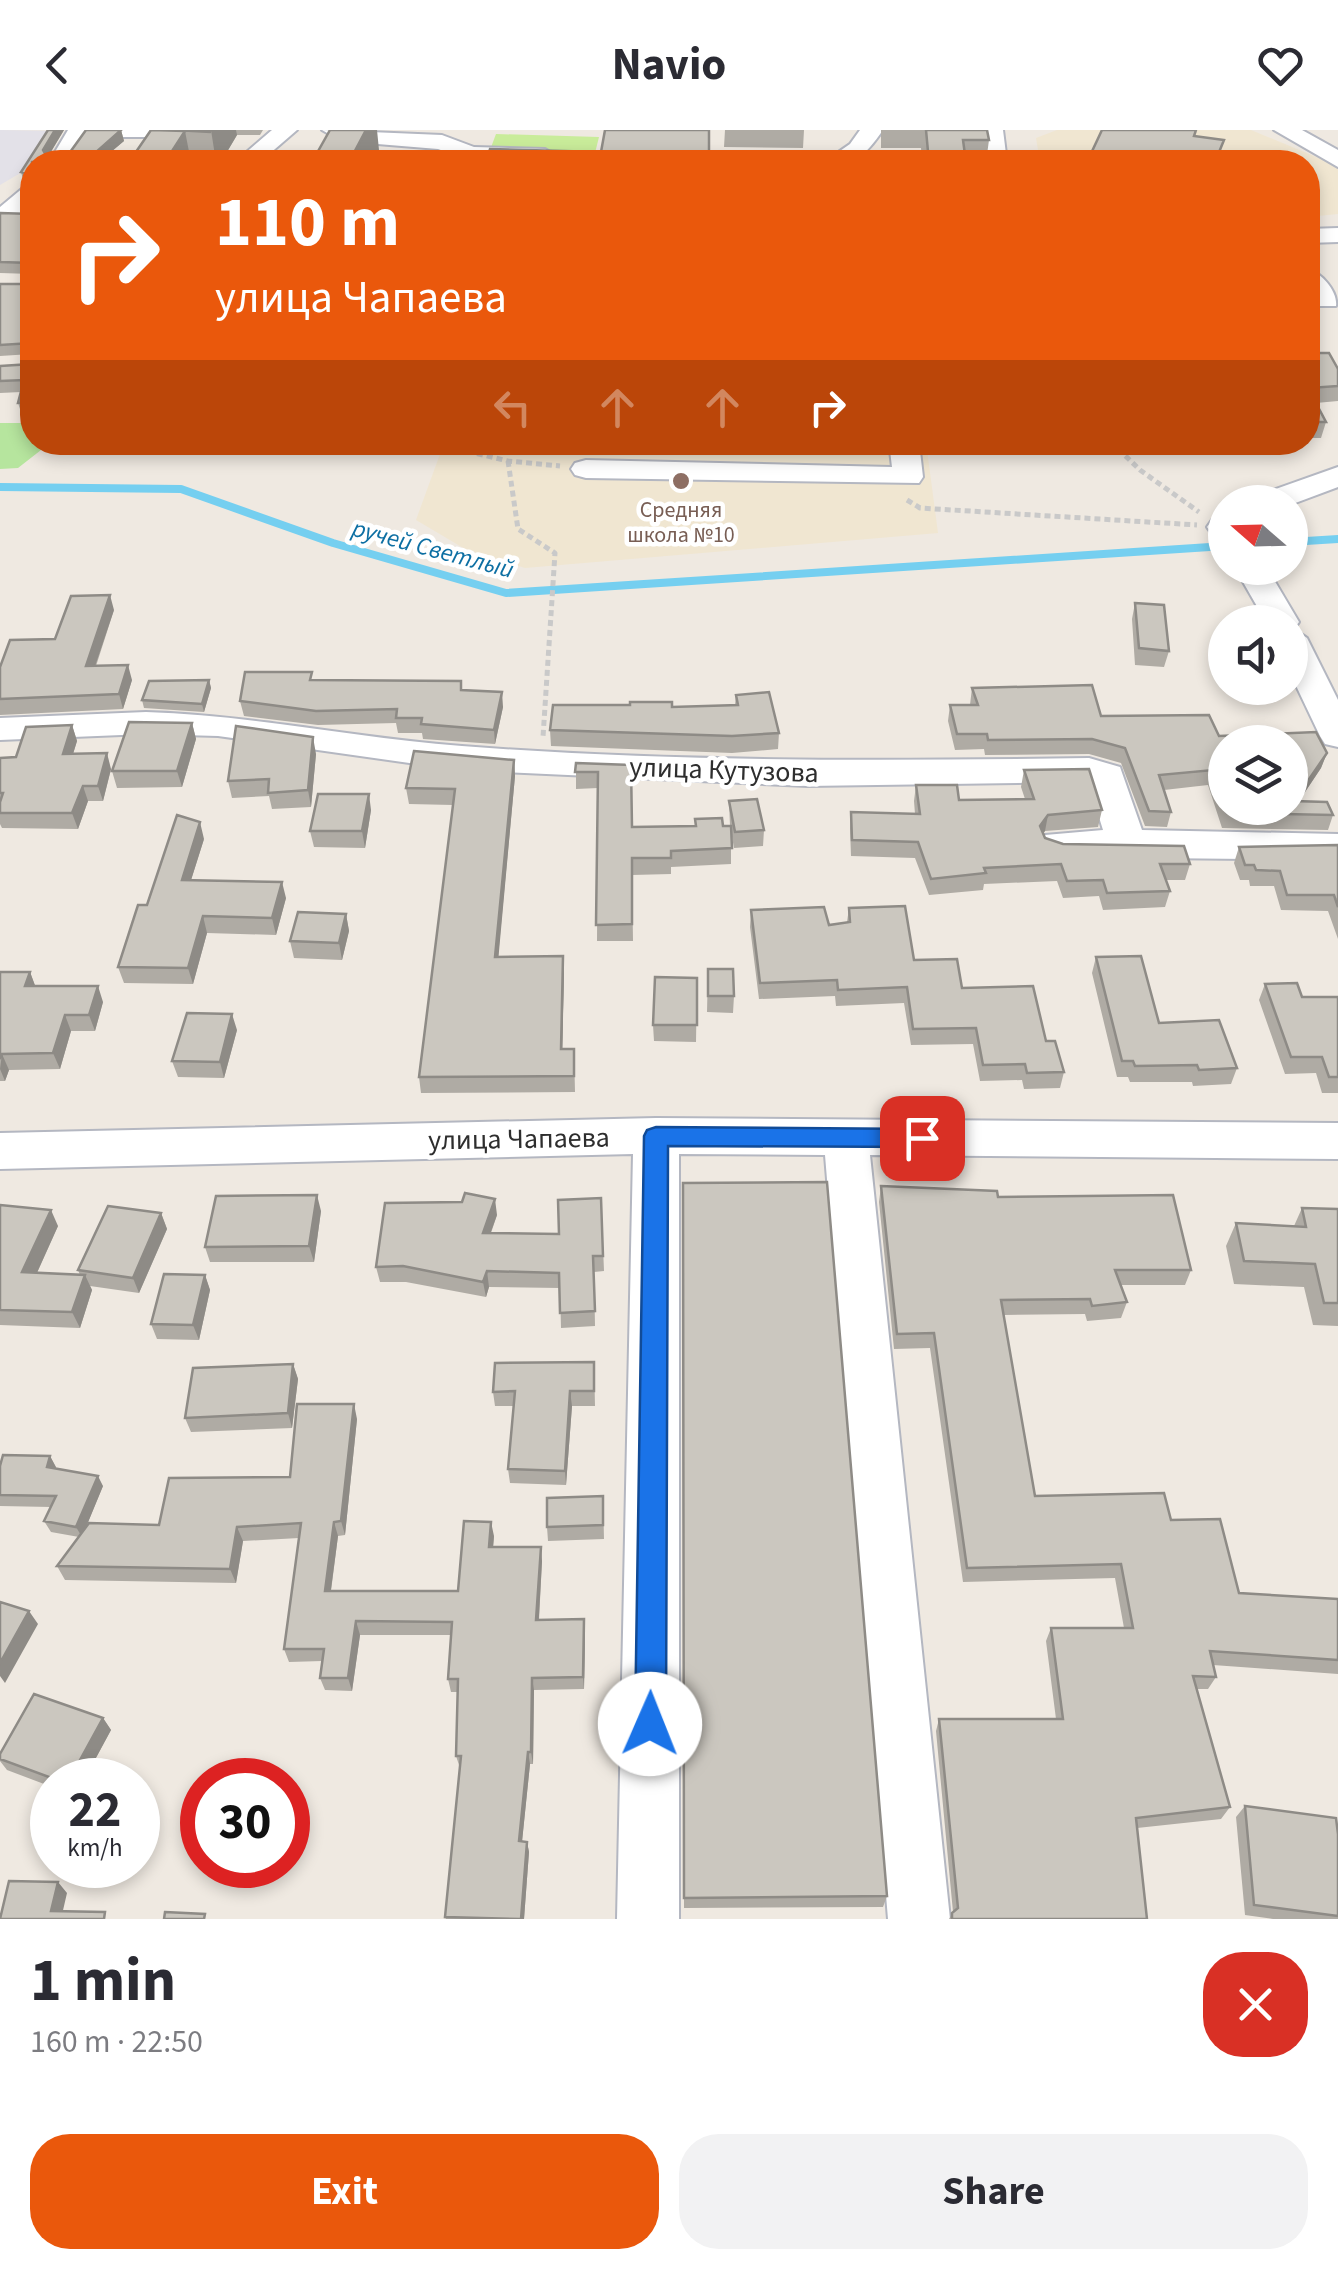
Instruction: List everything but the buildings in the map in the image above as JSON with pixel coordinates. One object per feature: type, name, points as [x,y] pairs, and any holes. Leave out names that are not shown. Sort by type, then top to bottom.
[{"type":"street","points":[[76,130],[146,130]]},
{"type":"street","points":[[261,150],[286,130]]},
{"type":"street","points":[[333,130],[442,142],[461,150]]},
{"type":"street","points":[[856,150],[872,130]]},
{"type":"street","points":[[1293,132],[1338,160]]},
{"type":"street","points":[[20,203],[7,214],[20,215]]},
{"type":"street","points":[[586,469],[908,477],[905,455]]},
{"type":"street","points":[[1308,487],[1338,476]]},
{"type":"street","points":[[1308,675],[1338,736]]},
{"type":"street","name":"улица Кутузова","points":[[0,729],[146,723],[218,725],[459,758],[807,774],[1089,770],[1107,775],[1126,843]]},
{"type":"street","points":[[1059,844],[1338,847]]},
{"type":"street","points":[[648,1919],[656,1136]]},
{"type":"street","name":"улица Чапаева","points":[[0,1150],[656,1136],[1338,1141]]},
{"type":"street","points":[[846,1138],[919,1919]]},
{"type":"path","points":[[483,455],[586,469]]},
{"type":"path","points":[[1124,455],[1140,470],[1208,515]]},
{"type":"path","points":[[508,461],[518,529],[555,553],[541,763]]},
{"type":"path","points":[[920,508],[1208,525]]},
{"type":"shaded area","points":[[0,130],[56,131],[42,150],[20,150],[20,173],[0,185]]},
{"type":"shaded area","points":[[1057,130],[1251,130],[1299,150],[1038,150],[1036,138]]},
{"type":"shaded area","points":[[1320,159],[1338,166],[1338,214],[1320,216]]},
{"type":"shaded area","name":"Средняя школа №10","points":[[440,455],[928,455],[938,533],[525,568],[465,549],[416,520]]},
{"type":"green space","points":[[496,134],[599,137],[596,150],[490,150]]},
{"type":"green space","points":[[0,423],[20,423],[20,455],[35,455],[18,468],[0,469]]},
{"type":"waterway","name":"ручей Светлый","points":[[0,487],[181,489],[333,543],[506,593],[1208,547]]},
{"type":"waterway","name":"ручей Светлый","points":[[1308,541],[1338,539]]},
{"type":"place","name":"Средняя школа №10","points":[[681,481]]},
{"type":"route","points":[[650,1724],[656,1136],[922,1138]]}]
